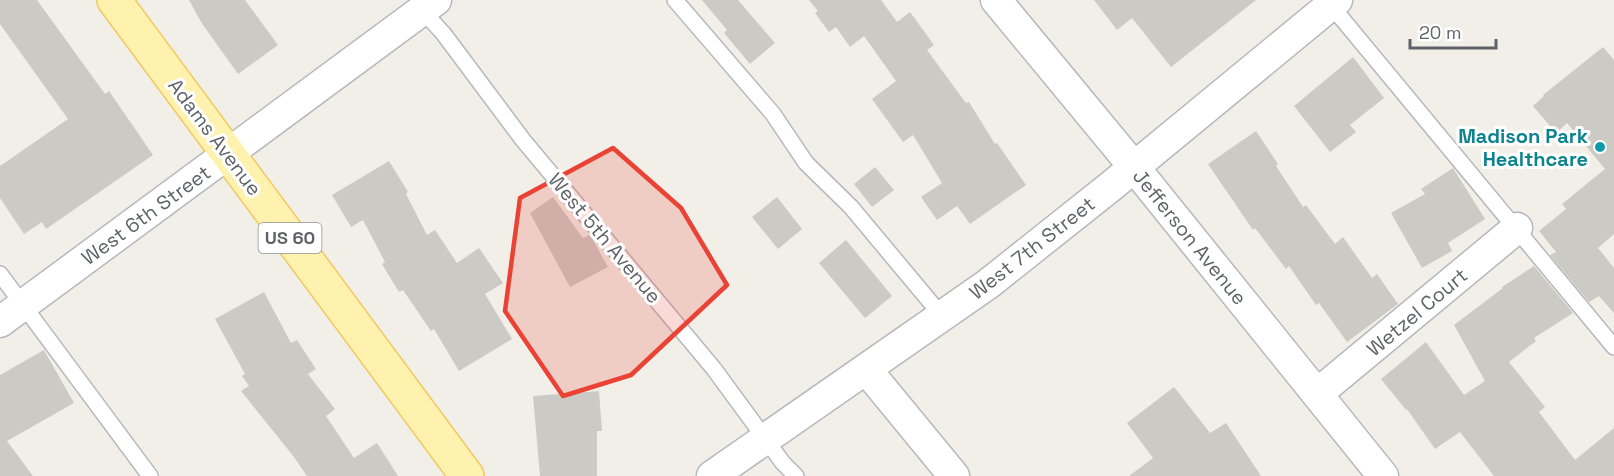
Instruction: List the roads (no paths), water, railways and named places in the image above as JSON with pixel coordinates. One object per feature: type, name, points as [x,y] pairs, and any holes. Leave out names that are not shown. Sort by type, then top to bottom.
[{"type":"main road","name":"Adams Avenue","points":[[114,0],[467,476]]},
{"type":"street","name":"Jefferson Avenue","points":[[996,0],[1383,476]]},
{"type":"street","name":"West 7th Street","points":[[712,476],[942,316],[1036,247],[1134,168],[1331,2]]},
{"type":"street","name":"West 6th Street","points":[[11,314],[229,155],[424,4]]},
{"type":"street","name":"Wetzel Court","points":[[1317,394],[1517,228]]},
{"type":"street","points":[[866,369],[954,476]]},
{"type":"lane","points":[[675,0],[773,114],[806,163],[851,207],[942,316]]},
{"type":"lane","points":[[1331,2],[1614,347]]},
{"type":"lane","name":"West 5th Avenue","points":[[424,4],[523,140],[714,369],[765,439],[796,476]]},
{"type":"lane","points":[[0,274],[11,314],[150,476]]},
{"type":"place","name":"Madison Park Healthcare","points":[[1600,147]]}]
